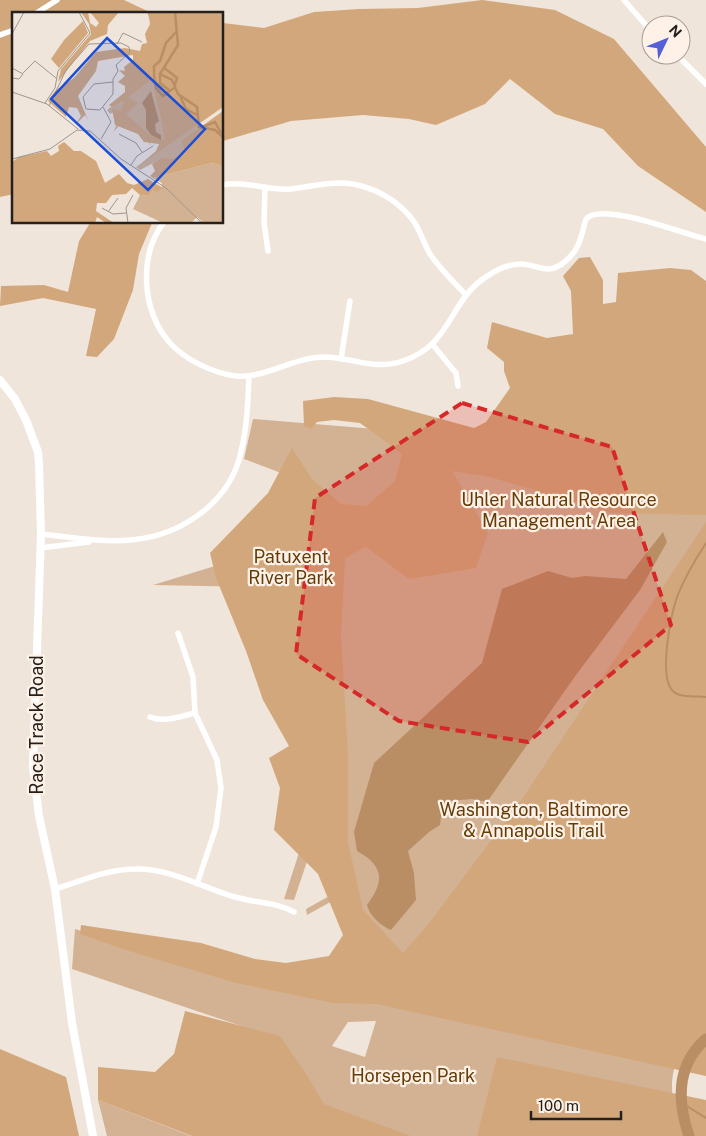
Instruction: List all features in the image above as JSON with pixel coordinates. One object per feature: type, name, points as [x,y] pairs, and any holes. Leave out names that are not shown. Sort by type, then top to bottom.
[{"type":"street","points":[[38,12],[57,0]]},
{"type":"street","points":[[624,0],[641,20]]},
{"type":"street","points":[[0,35],[12,31]]},
{"type":"street","points":[[687,65],[706,84]]},
{"type":"street","points":[[224,185],[238,182],[288,189],[322,183],[345,183],[382,194],[397,204],[409,216],[434,258],[465,294]]},
{"type":"street","points":[[265,187],[264,223],[268,251]]},
{"type":"street","points":[[162,224],[155,234],[152,244],[146,281],[148,298],[157,324],[172,345],[191,359],[225,374],[249,376],[303,359],[324,357],[372,366],[403,361],[433,345],[448,326],[465,294],[489,274],[521,264],[546,269],[557,267],[568,259],[578,247],[586,219],[599,212],[616,214],[706,239]]},
{"type":"street","points":[[341,359],[350,301]]},
{"type":"street","points":[[433,345],[456,374],[458,386]]},
{"type":"street","points":[[41,534],[96,540],[137,540],[159,536],[194,519],[217,499],[230,479],[241,453],[249,376]]},
{"type":"street","name":"Race Track Road","points":[[0,380],[20,408],[38,452],[41,534],[33,766],[39,816],[55,889],[63,957],[82,1076],[94,1136]]},
{"type":"street","points":[[40,548],[96,540]]},
{"type":"street","points":[[178,633],[193,677],[195,713],[217,760],[221,788],[216,826],[197,884]]},
{"type":"street","points":[[150,717],[156,720],[169,719],[195,713]]},
{"type":"street","points":[[55,889],[99,874],[135,869],[155,870],[259,903],[277,904],[294,912]]},
{"type":"highlighted area","points":[[462,403],[612,447],[671,625],[528,742],[399,721],[296,654],[315,498]]},
{"type":"green space","points":[[0,0],[124,0],[150,12],[12,12],[12,194],[0,197]]},
{"type":"green space","points":[[482,0],[555,10],[614,39],[706,147],[706,212],[638,166],[603,129],[555,114],[510,79],[485,104],[436,125],[409,119],[363,115],[291,121],[224,141],[224,23],[264,28],[314,12],[418,8]]},
{"type":"green space","points":[[89,224],[152,224],[139,254],[133,290],[114,339],[97,357],[86,356],[96,309],[43,298],[0,306],[1,286],[44,285],[68,292],[79,241]]},
{"type":"green space","name":"Patuxent River Park","points":[[590,257],[603,280],[603,304],[616,302],[618,273],[670,268],[691,270],[706,281],[706,515],[612,513],[490,477],[452,471],[488,533],[476,568],[409,579],[366,547],[345,558],[341,636],[348,755],[348,842],[363,910],[403,953],[430,922],[522,799],[706,522],[706,1076],[376,1004],[333,1003],[236,983],[129,951],[80,934],[81,925],[201,943],[255,959],[286,963],[329,956],[343,935],[318,874],[274,830],[280,788],[269,758],[289,746],[263,700],[246,651],[216,578],[210,553],[268,493],[292,448],[312,479],[341,504],[366,506],[395,481],[402,454],[360,423],[334,420],[317,422],[311,429],[304,426],[303,401],[334,397],[368,399],[474,428],[486,422],[510,388],[504,371],[504,362],[487,348],[492,322],[547,338],[573,334],[571,291],[563,276],[579,258]]},
{"type":"green space","name":"Washington, Baltimore & Annapolis Trail","points":[[706,331],[706,1016],[684,1045],[674,1072],[672,1086],[673,1101],[683,1136],[283,1136],[268,1035],[72,969],[75,929],[193,966],[262,974],[352,953],[343,895],[307,915],[306,909],[340,890],[313,844],[294,900],[284,899],[309,822],[253,587],[153,585],[241,558],[302,481],[244,459],[253,419],[375,429],[428,456]],"holes":[[[376,1021],[365,1057],[332,1046],[348,1022]]]},
{"type":"green space","points":[[185,1011],[280,1036],[324,1104],[411,1136],[192,1136],[98,1100],[98,1067],[155,1072],[174,1054]]},
{"type":"green space","points":[[0,1049],[66,1077],[79,1136],[0,1136]]},
{"type":"green space","points":[[497,1057],[706,1100],[706,1136],[477,1136]]},
{"type":"green space","points":[[98,1100],[191,1136],[107,1136]]},
{"type":"shaded area","points":[[663,532],[667,542],[640,590],[576,675],[487,802],[472,799],[449,801],[442,808],[440,825],[429,832],[408,851],[414,873],[416,900],[391,930],[383,926],[376,920],[367,905],[377,889],[379,875],[377,868],[357,851],[354,832],[374,763],[482,663],[502,589],[548,571],[572,578],[585,576],[626,579]]},
{"type":"waterway","points":[[706,543],[677,597],[669,631],[666,660],[666,673],[673,691],[684,696],[706,697]]},
{"type":"waterway","points":[[689,1136],[682,1110],[681,1097],[684,1072],[696,1049],[706,1039]]},
{"type":"waterway","points":[[680,1102],[706,1118]]},
{"type":"park label","name":"Uhler Natural Resource Management Area","points":[[559,510]]},
{"type":"park label","name":"Horsepen Park","points":[[413,1076]]}]
